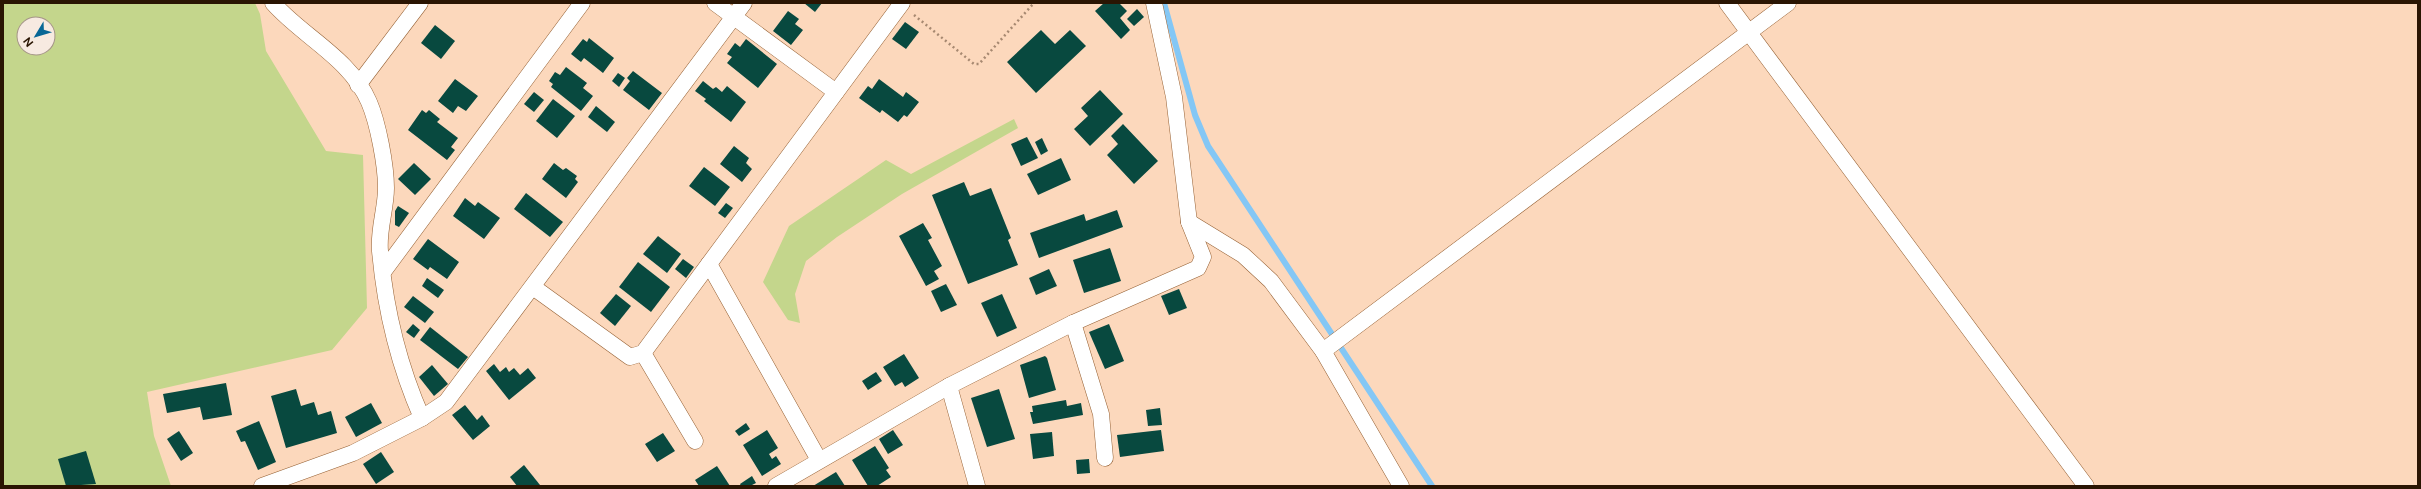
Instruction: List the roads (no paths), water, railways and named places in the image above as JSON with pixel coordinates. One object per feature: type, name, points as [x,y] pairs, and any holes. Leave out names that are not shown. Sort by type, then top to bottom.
[{"type":"street","points":[[273,3],[329,51],[358,85],[369,102],[384,160],[386,188],[380,250],[383,272],[393,328],[409,387],[422,418]]},
{"type":"street","points":[[358,85],[420,3]]},
{"type":"street","points":[[383,272],[582,3]]},
{"type":"street","points":[[715,3],[836,92]]},
{"type":"street","points":[[262,486],[353,453],[422,418],[446,402],[744,3]]},
{"type":"street","points":[[776,486],[818,460],[949,386],[1073,323],[1198,268],[1203,257],[1189,222],[1174,97],[1154,3]]},
{"type":"street","points":[[1727,3],[2086,486]]},
{"type":"street","points":[[1322,350],[1788,3]]},
{"type":"street","points":[[533,287],[630,357],[643,353],[902,4]]},
{"type":"street","points":[[1189,222],[1243,255],[1271,281],[1322,350],[1401,486]]},
{"type":"street","points":[[709,264],[818,460]]},
{"type":"street","points":[[1073,323],[1102,414],[1105,458]]},
{"type":"street","points":[[643,353],[695,441]]},
{"type":"street","points":[[949,386],[977,486]]},
{"type":"waterway","points":[[1164,3],[1195,115],[1208,146],[1432,486]]}]
